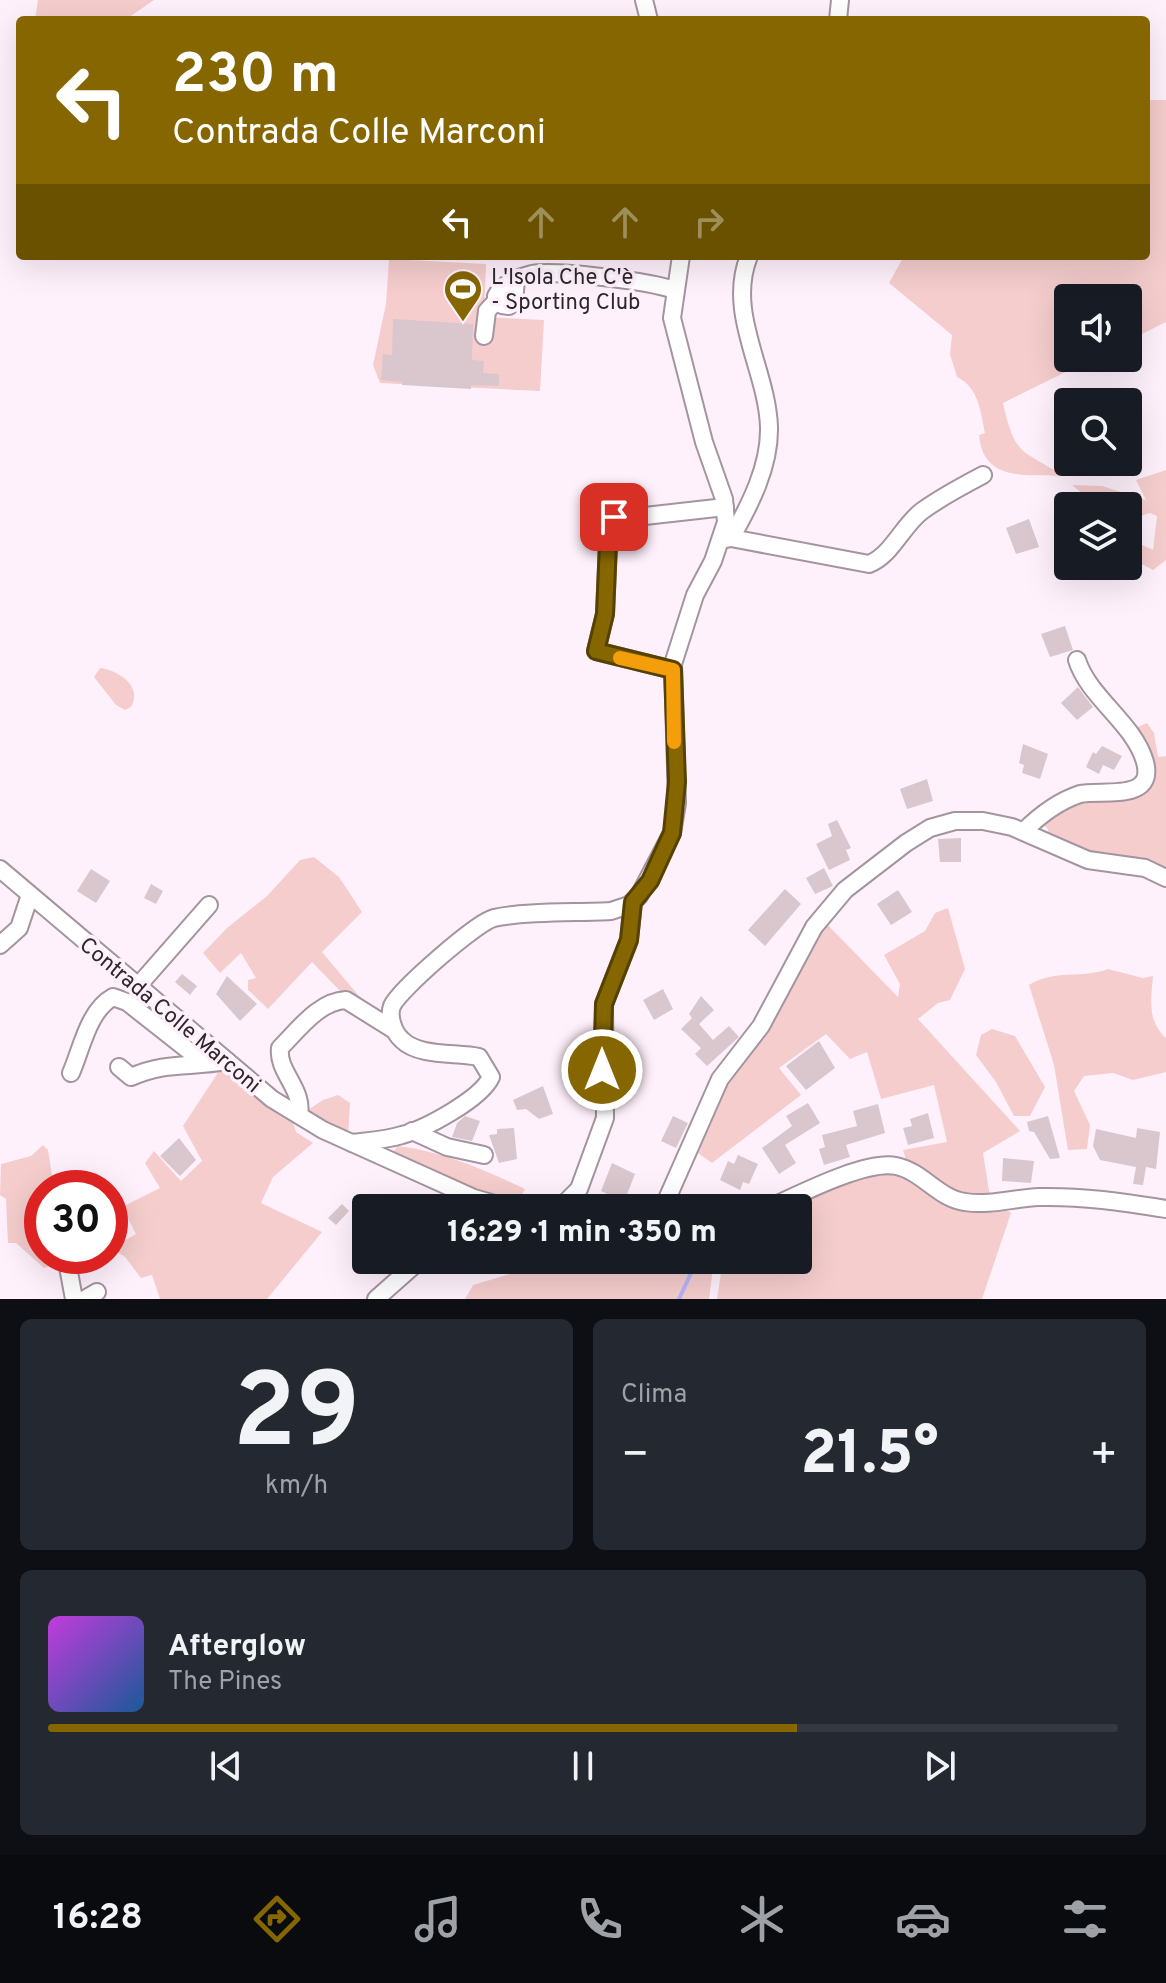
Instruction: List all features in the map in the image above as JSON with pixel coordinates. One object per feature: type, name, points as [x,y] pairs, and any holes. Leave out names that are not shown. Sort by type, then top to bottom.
[{"type":"street","points":[[680,260],[672,318],[686,378],[725,507],[726,539]]},
{"type":"street","points":[[394,1030],[391,1012],[400,995],[471,930],[493,918],[611,911],[633,902],[650,881],[672,833],[677,782],[673,670],[695,595],[753,496],[765,460],[769,426],[742,308],[741,275],[747,260]]},
{"type":"street","points":[[484,336],[487,311],[497,300],[500,290],[516,280],[553,273],[630,280],[674,290]]},
{"type":"street","points":[[726,539],[869,564],[877,561],[901,530],[922,511],[983,475]]},
{"type":"street","points":[[673,670],[596,651],[605,614],[609,520],[725,507]]},
{"type":"street","points":[[1024,831],[1057,806],[1080,795],[1110,796],[1129,790],[1144,780],[1147,771],[1141,750],[1077,660]]},
{"type":"street","points":[[669,1194],[720,1079],[761,1026],[829,904],[882,860],[930,828],[955,821],[983,821],[1024,831],[1088,860],[1145,868],[1166,878]]},
{"type":"street","name":"Contrada Colle Marconi","points":[[0,869],[272,1099],[453,1194]]},
{"type":"street","points":[[0,945],[19,928],[30,895]]},
{"type":"street","points":[[574,1194],[579,1189],[605,1118],[604,1004],[629,940],[633,902]]},
{"type":"street","points":[[138,986],[209,905]]},
{"type":"street","points":[[71,1073],[94,1016],[101,1004],[113,997],[127,1002],[193,1054],[200,1054],[208,1045]]},
{"type":"street","points":[[299,1115],[301,1103],[279,1057],[280,1048],[328,1003],[346,1000],[420,1050],[479,1057],[491,1077],[479,1094],[412,1131],[352,1143]]},
{"type":"street","points":[[119,1067],[131,1077],[168,1064],[206,1065],[227,1061]]},
{"type":"street","points":[[412,1131],[447,1147],[484,1155]]},
{"type":"street","points":[[802,1194],[848,1174],[894,1166],[926,1180],[952,1199],[966,1203],[1037,1197],[1098,1198],[1166,1209]]},
{"type":"street","points":[[69,1274],[74,1299]]},
{"type":"street","points":[[376,1299],[404,1274]]},
{"type":"shaded area","points":[[38,0],[154,0],[131,16],[36,16]]},
{"type":"shaded area","points":[[1150,100],[1166,100],[1166,322],[1142,334],[1142,284],[1054,284],[1054,372],[1066,372],[1003,403],[1016,442],[1029,455],[1054,470],[1054,476],[1009,473],[989,461],[982,450],[979,435],[985,433],[980,408],[970,387],[957,377],[950,354],[952,335],[889,283],[902,260],[1150,260]]},
{"type":"shaded area","name":"L'Isola Che C'è - Sporting Club","points":[[389,260],[486,264],[484,317],[544,320],[540,391],[380,383],[373,365],[386,304]]},
{"type":"shaded area","points":[[1166,470],[1166,560],[1153,570],[1142,564],[1142,545],[1153,550],[1157,516],[1150,513],[1142,516],[1142,499],[1146,500],[1136,480]]},
{"type":"shaded area","points":[[1072,485],[1102,486],[1121,492],[1081,492]]},
{"type":"shaded area","points":[[100,668],[115,672],[131,686],[134,700],[131,707],[125,710],[116,705],[94,677]]},
{"type":"shaded area","points":[[1147,723],[1154,733],[1158,757],[1166,756],[1166,873],[1098,859],[1048,838],[1048,829],[1035,817],[1053,805],[1142,785],[1135,736],[1138,727]]},
{"type":"shaded area","points":[[314,857],[339,877],[362,912],[322,952],[369,1008],[343,994],[312,962],[268,1009],[248,990],[248,980],[256,978],[241,953],[220,973],[203,953],[227,928],[267,896],[300,860]]},
{"type":"shaded area","points":[[948,908],[965,969],[950,1000],[938,1003],[918,1019],[1020,1131],[983,1153],[990,1197],[964,1197],[908,1167],[903,1150],[947,1142],[934,1085],[881,1099],[867,1052],[850,1059],[826,1034],[779,1068],[801,1095],[712,1163],[698,1153],[717,1110],[709,1106],[822,919],[898,997],[900,984],[884,955],[925,931],[935,913]]},
{"type":"shaded area","points":[[1108,969],[1143,978],[1153,976],[1153,1017],[1166,1038],[1166,1072],[1133,1080],[1113,1073],[1084,1076],[1074,1091],[1090,1125],[1087,1149],[1068,1150],[1054,1065],[1029,985],[1048,977]]},
{"type":"shaded area","points":[[992,1029],[1015,1036],[1045,1087],[1030,1116],[1014,1116],[996,1082],[976,1055],[981,1035]]},
{"type":"shaded area","points":[[221,1068],[292,1119],[296,1132],[313,1143],[273,1177],[261,1203],[322,1232],[267,1299],[160,1299],[152,1275],[141,1278],[128,1261],[128,1238],[136,1234],[128,1219],[128,1204],[160,1188],[145,1163],[154,1151],[181,1181],[202,1161],[183,1126]]},
{"type":"shaded area","points":[[338,1095],[350,1103],[348,1136],[305,1112],[323,1100]]},
{"type":"shaded area","points":[[43,1145],[48,1150],[51,1170],[24,1170],[24,1250],[16,1243],[8,1243],[6,1199],[0,1195],[1,1164],[31,1156]]},
{"type":"shaded area","points":[[398,1146],[431,1152],[463,1162],[525,1189],[522,1194],[481,1194],[390,1156]]},
{"type":"shaded area","points":[[885,1173],[1002,1207],[1011,1213],[982,1299],[717,1299],[721,1274],[812,1274],[812,1197],[864,1175]]},
{"type":"shaded area","points":[[510,1274],[712,1274],[709,1299],[465,1299],[473,1285]]},
{"type":"building","points":[[393,319],[473,324],[472,360],[484,361],[483,373],[499,374],[499,386],[471,385],[471,389],[402,385],[402,382],[381,380],[383,354],[392,355]]},
{"type":"building","points":[[1029,519],[1039,547],[1016,554],[1006,528]]},
{"type":"building","points":[[1065,626],[1073,650],[1050,657],[1041,634]]},
{"type":"building","points":[[1078,687],[1093,707],[1077,720],[1061,703]]},
{"type":"building","points":[[1023,744],[1048,754],[1040,779],[1022,773],[1024,765],[1019,763]]},
{"type":"building","points":[[1102,746],[1122,756],[1114,770],[1103,765],[1099,774],[1086,767],[1093,752],[1096,754]]},
{"type":"building","points":[[927,779],[933,801],[907,809],[900,789]]},
{"type":"building","points":[[837,820],[851,848],[846,850],[850,860],[829,870],[816,844],[832,836],[828,824]]},
{"type":"building","points":[[961,838],[961,862],[940,862],[938,839]]},
{"type":"building","points":[[824,868],[833,886],[815,894],[806,878]]},
{"type":"building","points":[[91,869],[110,881],[96,903],[77,891]]},
{"type":"building","points":[[151,884],[163,891],[156,904],[144,898]]},
{"type":"building","points":[[785,889],[801,904],[765,946],[748,930]]},
{"type":"building","points":[[898,890],[912,912],[891,925],[877,904]]},
{"type":"building","points":[[182,974],[197,986],[190,995],[175,982]]},
{"type":"building","points":[[227,976],[257,1004],[240,1021],[216,994]]},
{"type":"building","points":[[663,989],[673,1009],[654,1020],[643,1000]]},
{"type":"building","points":[[701,996],[714,1010],[699,1024],[713,1040],[729,1026],[739,1037],[707,1066],[695,1054],[701,1048],[681,1029],[692,1018],[689,1014]]},
{"type":"building","points":[[819,1041],[835,1068],[806,1090],[786,1066]]},
{"type":"building","points":[[543,1086],[553,1114],[539,1119],[526,1109],[517,1110],[513,1100]]},
{"type":"building","points":[[808,1103],[820,1123],[785,1145],[796,1163],[779,1174],[762,1148],[792,1126],[786,1116]]},
{"type":"building","points":[[878,1104],[885,1133],[846,1145],[850,1157],[824,1165],[819,1149],[825,1147],[822,1135],[857,1126],[853,1111]]},
{"type":"building","points":[[928,1113],[934,1138],[908,1145],[903,1128],[912,1126],[910,1119]]},
{"type":"building","points":[[465,1116],[480,1121],[472,1141],[452,1137],[457,1123]]},
{"type":"building","points":[[673,1116],[688,1123],[676,1148],[661,1141]]},
{"type":"building","points":[[1048,1116],[1060,1158],[1050,1159],[1034,1132],[1029,1131],[1027,1122]]},
{"type":"building","points":[[514,1128],[517,1159],[499,1163],[489,1135],[497,1134],[497,1129]]},
{"type":"building","points":[[1137,1128],[1160,1132],[1156,1169],[1146,1167],[1143,1185],[1133,1184],[1136,1167],[1100,1160],[1093,1146],[1096,1129],[1136,1138]]},
{"type":"building","points":[[179,1138],[196,1160],[180,1176],[160,1156]]},
{"type":"building","points":[[738,1155],[758,1164],[749,1184],[743,1182],[740,1190],[720,1180],[728,1161],[734,1164]]},
{"type":"building","points":[[1003,1158],[1034,1161],[1031,1183],[1002,1181]]},
{"type":"building","points":[[612,1163],[635,1174],[627,1194],[601,1191]]},
{"type":"building","points":[[342,1204],[349,1211],[336,1225],[328,1218]]},
{"type":"waterway","points":[[679,1299],[691,1274]]},
{"type":"slow traffic","points":[[620,658],[673,670],[674,742]]},
{"type":"place","name":"L'Isola Che C'è - Sporting Club","points":[[463,323]]},
{"type":"route","points":[[602,1070],[604,1004],[629,940],[633,902],[650,881],[672,833],[677,803],[673,670],[596,651],[605,614],[609,520],[614,517]]}]
